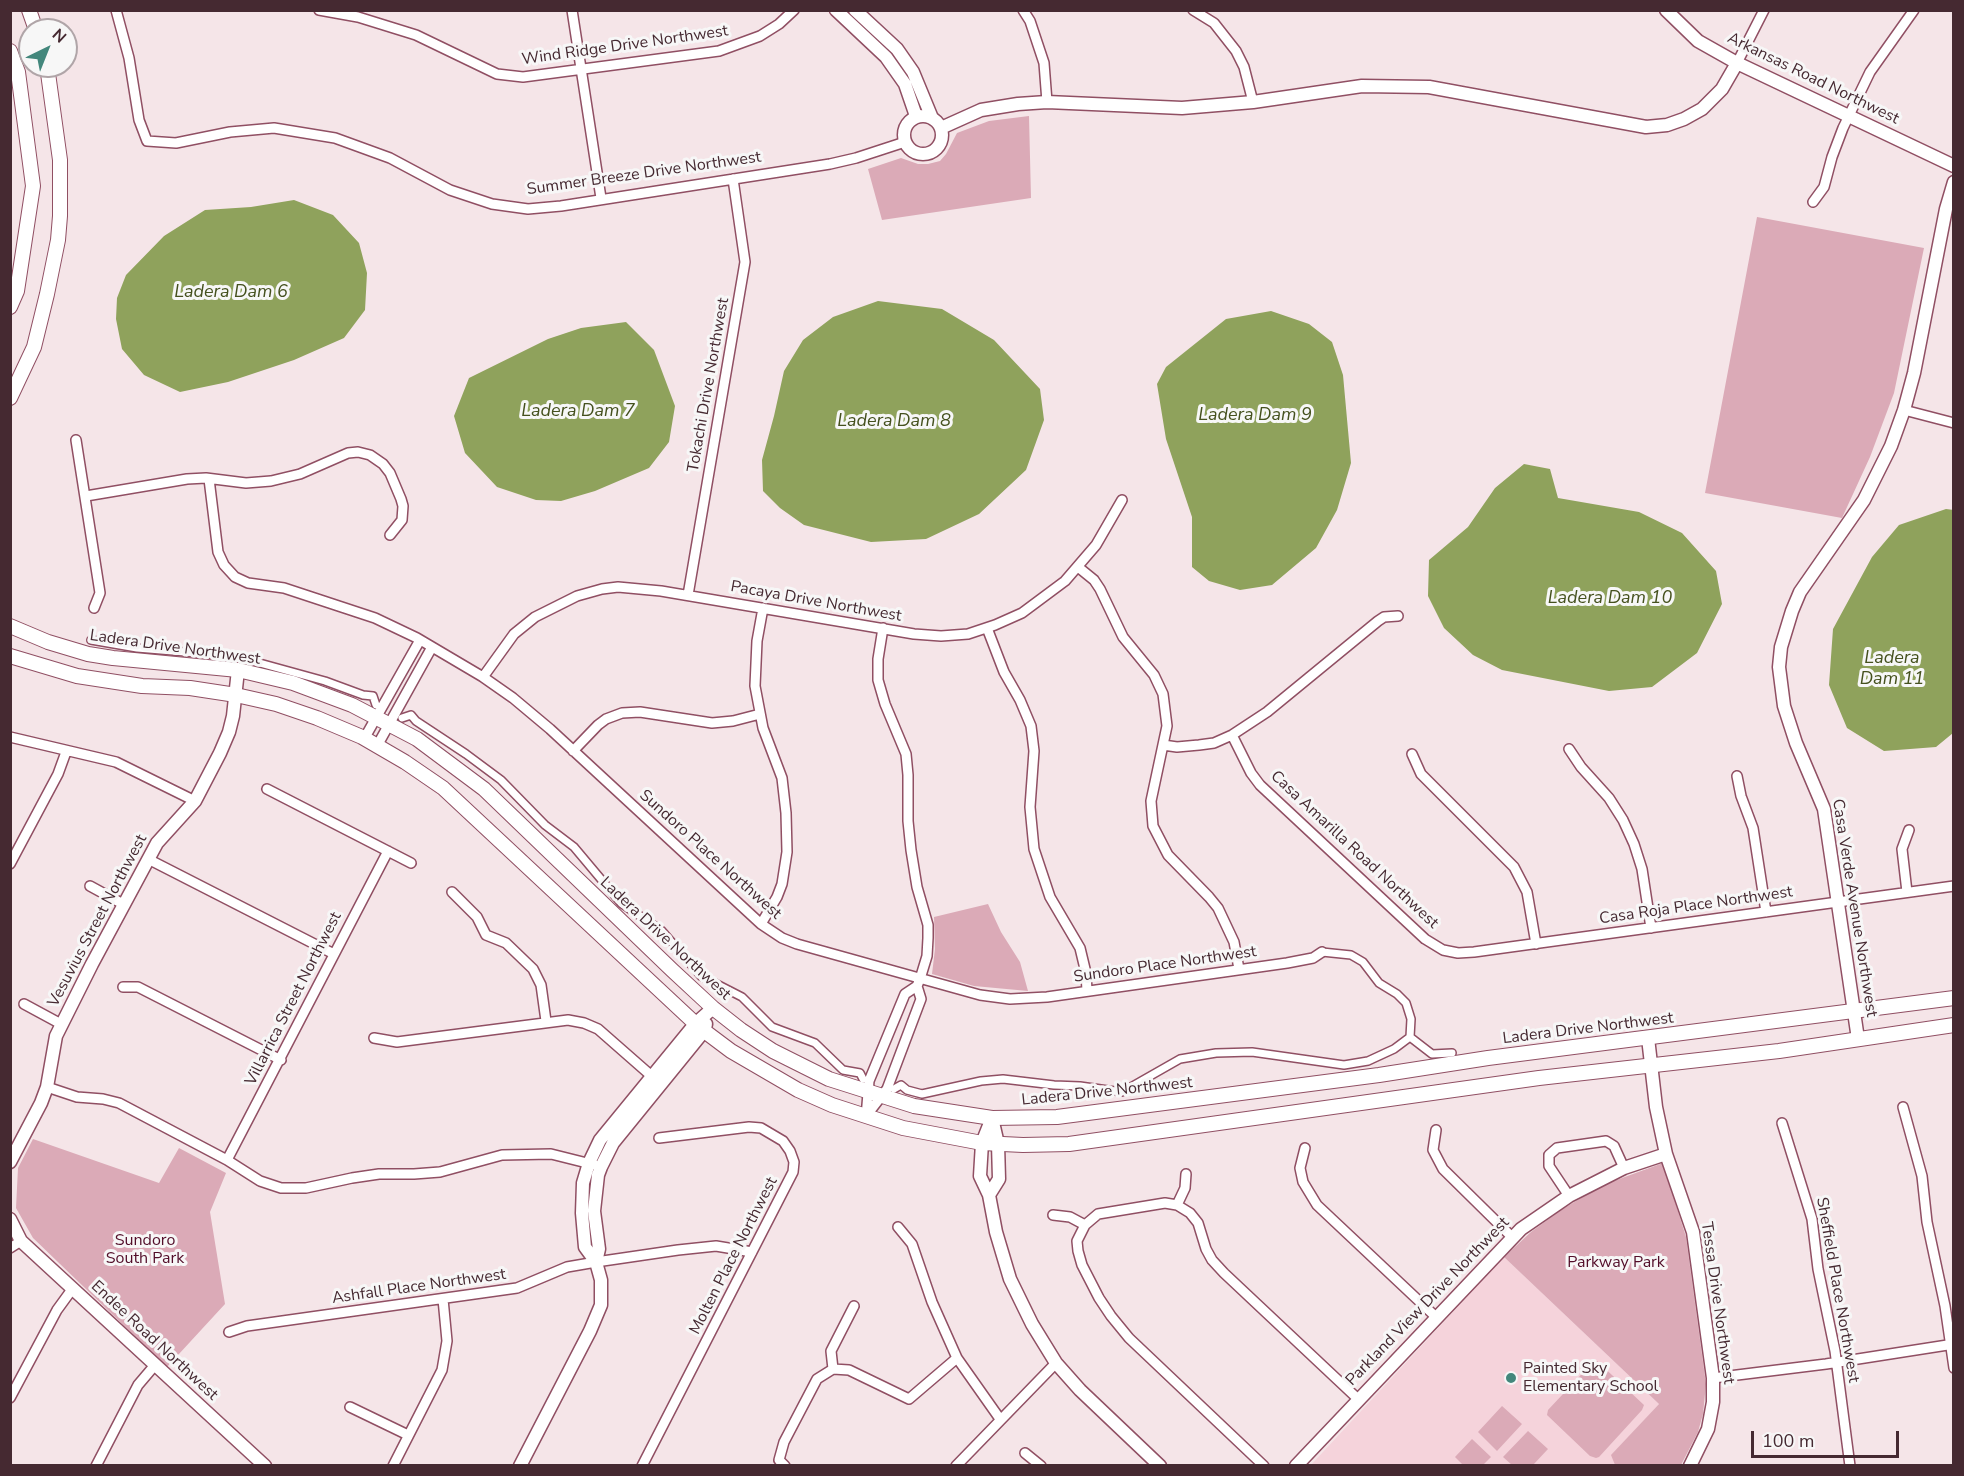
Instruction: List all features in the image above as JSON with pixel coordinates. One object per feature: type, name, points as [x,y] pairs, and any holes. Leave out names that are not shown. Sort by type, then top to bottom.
[{"type":"main road","points":[[10,51],[18,72],[33,186],[17,291],[10,306]]},
{"type":"main road","points":[[10,398],[34,347],[58,240],[60,160],[49,78]]},
{"type":"main road","name":"Ladera Drive Northwest","points":[[12,626],[48,642],[88,654],[238,670],[304,687],[380,716],[417,739],[484,789],[713,1008],[773,1051],[828,1079],[865,1085],[914,1106],[992,1118],[1057,1118],[1953,998]]},
{"type":"main road","points":[[10,656],[77,676],[142,686],[190,688],[276,704],[317,718],[364,739],[405,762],[450,794],[699,1027],[731,1051],[798,1090],[832,1106],[903,1128],[982,1143],[1069,1144],[1651,1065],[1714,1060],[1953,1025]]},
{"type":"street","name":"Summer Breeze Drive Northwest","points":[[116,10],[129,58],[139,120],[147,141],[176,143],[230,132],[274,129],[335,138],[390,158],[450,190],[492,204],[528,209],[733,179],[856,158],[905,142]]},
{"type":"street","name":"Wind Ridge Drive Northwest","points":[[319,10],[358,16],[416,35],[496,74],[523,77],[719,51],[760,36],[780,24],[794,10]]},
{"type":"street","points":[[572,10],[601,198]]},
{"type":"street","points":[[836,10],[886,57],[904,84],[916,116]]},
{"type":"street","points":[[855,10],[897,49],[913,72],[936,123],[942,137],[940,143],[929,153],[916,153],[905,142],[904,129],[907,123],[916,116],[925,116],[936,123],[981,110],[1047,102],[1182,108],[1253,102],[1362,86],[1429,87],[1646,127],[1667,125],[1684,119],[1701,109],[1722,89],[1764,10]]},
{"type":"street","points":[[1023,10],[1030,21],[1044,63],[1047,102]]},
{"type":"street","points":[[1193,10],[1214,23],[1236,51],[1244,67],[1253,102]]},
{"type":"street","name":"Arkansas Road Northwest","points":[[1666,10],[1698,41],[1737,63],[1953,166]]},
{"type":"street","points":[[1813,202],[1824,187],[1832,157],[1848,116],[1870,72],[1914,10]]},
{"type":"street","name":"Tokachi Drive Northwest","points":[[688,595],[745,262],[733,179]]},
{"type":"street","name":"Casa Verde Avenue Northwest","points":[[1858,1039],[1824,809],[1796,743],[1784,706],[1779,667],[1781,647],[1800,592],[1864,500],[1891,446],[1914,373],[1953,182]]},
{"type":"street","points":[[1904,410],[1953,423]]},
{"type":"street","points":[[76,440],[100,592],[94,608]]},
{"type":"street","points":[[86,496],[158,483],[209,479],[246,483],[271,481],[300,474],[352,452],[364,452],[386,468],[403,506],[402,520],[390,536]]},
{"type":"street","name":"Sundoro Place Northwest","points":[[209,479],[218,552],[224,565],[235,577],[248,583],[284,588],[355,611],[420,640],[483,677],[534,715],[761,924],[782,938],[919,982],[1004,999],[1028,999],[1287,963],[1313,958],[1322,952]]},
{"type":"street","name":"Pacaya Drive Northwest","points":[[483,677],[506,644],[524,626],[547,610],[577,596],[618,587],[662,591],[941,636],[968,634],[1010,620],[1034,606],[1065,581],[1096,545],[1122,500]]},
{"type":"street","points":[[1078,567],[1094,580],[1123,637],[1159,683],[1163,694],[1167,726],[1151,801],[1153,826],[1168,855],[1218,908],[1234,942],[1239,969]]},
{"type":"street","points":[[761,924],[782,884],[787,852],[782,778],[760,714],[755,686],[755,655],[763,608]]},
{"type":"street","points":[[1163,745],[1199,746],[1214,743],[1232,735],[1267,712],[1378,621],[1388,616],[1398,616]]},
{"type":"street","points":[[883,628],[878,659],[878,680],[885,704],[906,754],[909,775],[910,850],[928,926],[927,956],[919,982],[921,999],[887,1089],[888,1093]]},
{"type":"street","points":[[987,628],[1004,672],[1031,726],[1034,752],[1030,807],[1034,849],[1050,897],[1080,948],[1086,973],[1087,991]]},
{"type":"street","points":[[91,640],[137,648],[221,656],[256,662],[325,681],[363,695],[373,696],[380,716]]},
{"type":"street","points":[[377,746],[380,716],[420,640]]},
{"type":"street","points":[[364,739],[432,647]]},
{"type":"street","name":"Vesuvius Street Northwest","points":[[11,1158],[41,1103],[47,1087],[56,1036],[61,1024],[157,843],[195,801],[229,732],[238,670]]},
{"type":"street","points":[[573,751],[598,725],[622,713],[639,712],[712,723],[733,721],[760,714]]},
{"type":"street","points":[[402,718],[411,715],[416,721],[501,780],[545,825],[574,847],[621,903],[662,931],[702,976],[742,997],[772,1027],[814,1044],[843,1071],[860,1073],[865,1085],[866,1117]]},
{"type":"street","name":"Casa Amarilla Road Northwest","points":[[1232,735],[1251,773],[1260,784],[1425,939],[1443,950]]},
{"type":"street","points":[[10,737],[116,762],[195,801]]},
{"type":"street","points":[[1569,749],[1581,768],[1609,798],[1623,820],[1642,869],[1651,927]]},
{"type":"street","points":[[10,864],[58,774],[66,752]]},
{"type":"street","points":[[1412,754],[1421,774],[1514,867],[1527,892],[1536,944]]},
{"type":"street","points":[[1737,776],[1741,796],[1753,828],[1766,912]]},
{"type":"street","points":[[267,789],[411,863]]},
{"type":"street","points":[[1907,892],[1902,849],[1909,830]]},
{"type":"street","name":"Villarrica Street Northwest","points":[[227,1160],[388,851]]},
{"type":"street","points":[[148,859],[334,954]]},
{"type":"street","points":[[90,886],[123,904]]},
{"type":"street","name":"Casa Roja Place Northwest","points":[[1443,950],[1458,953],[1474,952],[1953,886]]},
{"type":"street","points":[[452,892],[477,917],[486,935],[506,943],[533,969],[541,985],[546,1021]]},
{"type":"street","points":[[866,1117],[888,1093],[902,1085],[907,1090],[922,1094],[981,1081],[1003,1079],[1122,1092],[1180,1059],[1216,1053],[1252,1052],[1344,1065],[1368,1061],[1394,1049],[1410,1037],[1412,1019],[1406,1003],[1397,994],[1379,983],[1363,962],[1351,955],[1322,952]]},
{"type":"street","points":[[865,1085],[869,1082],[905,994],[919,982]]},
{"type":"street","points":[[123,987],[138,987],[280,1060]]},
{"type":"street","points":[[24,1004],[61,1024]]},
{"type":"street","points":[[520,1466],[590,1331],[601,1305],[601,1280],[596,1262],[585,1247],[582,1213],[582,1183],[595,1165],[600,1140],[657,1081],[713,1008]]},
{"type":"street","points":[[374,1038],[397,1042],[546,1021],[568,1020],[598,1029],[657,1081]]},
{"type":"street","points":[[1410,1037],[1432,1054],[1452,1053]]},
{"type":"street","name":"Tessa Drive Northwest","points":[[1648,1038],[1656,1107],[1666,1154],[1693,1232],[1713,1378],[1713,1402],[1708,1429],[1690,1466]]},
{"type":"street","points":[[47,1087],[77,1097],[119,1103],[227,1160],[260,1181],[281,1188],[306,1188],[379,1174],[440,1172],[502,1155],[551,1154],[595,1165]]},
{"type":"street","points":[[1903,1107],[1922,1176],[1927,1222],[1952,1344],[1953,1368]]},
{"type":"street","points":[[992,1118],[982,1143],[980,1176],[989,1195],[996,1232],[1010,1279],[1032,1324],[1056,1363],[1080,1390],[1160,1466]]},
{"type":"street","points":[[989,1195],[999,1179],[998,1144],[992,1118]]},
{"type":"street","name":"Sheffield Place Northwest","points":[[1782,1123],[1812,1219],[1818,1269],[1836,1362],[1850,1466]]},
{"type":"street","name":"Molten Place Northwest","points":[[642,1466],[793,1172],[794,1162],[783,1141],[761,1128],[749,1127],[659,1138]]},
{"type":"street","points":[[1436,1130],[1433,1150],[1443,1169],[1512,1237]]},
{"type":"street","points":[[1569,1196],[1549,1166],[1549,1155],[1557,1148],[1606,1140],[1614,1146],[1624,1168]]},
{"type":"street","points":[[1305,1148],[1300,1168],[1309,1195],[1436,1317]]},
{"type":"street","name":"Parkland View Drive Northwest","points":[[1296,1466],[1512,1237],[1533,1219],[1569,1196],[1624,1168],[1666,1154]]},
{"type":"street","points":[[1177,1205],[1185,1188],[1186,1174]]},
{"type":"street","points":[[1264,1466],[1129,1338],[1111,1316],[1090,1282],[1078,1251],[1077,1241],[1084,1225],[1098,1214],[1165,1203],[1177,1205],[1190,1213],[1198,1223],[1212,1260],[1358,1399]]},
{"type":"street","points":[[1053,1215],[1070,1217],[1084,1225]]},
{"type":"street","points":[[10,1219],[16,1244]]},
{"type":"street","points":[[898,1227],[912,1244],[932,1302],[957,1358],[1000,1419]]},
{"type":"street","name":"Endee Road Northwest","points":[[16,1244],[73,1288],[260,1464]]},
{"type":"street","name":"Ashfall Place Northwest","points":[[229,1332],[247,1326],[517,1288],[567,1267],[596,1262],[716,1246],[752,1252]]},
{"type":"street","points":[[10,1398],[57,1310],[73,1288]]},
{"type":"street","points":[[393,1466],[444,1363],[447,1341],[443,1299]]},
{"type":"street","points":[[833,1369],[831,1351],[854,1306]]},
{"type":"street","points":[[1713,1378],[1952,1344]]},
{"type":"street","points":[[782,1463],[784,1442],[812,1388],[824,1373],[833,1369],[849,1370],[909,1399],[957,1358]]},
{"type":"street","points":[[956,1466],[1056,1363]]},
{"type":"street","points":[[96,1466],[138,1385],[155,1365]]},
{"type":"street","points":[[350,1407],[408,1435]]},
{"type":"street","points":[[1025,1454],[1041,1466]]},
{"type":"shaded area","name":"Painted Sky Elementary School","points":[[1504,1257],[1659,1404],[1612,1455],[1615,1465],[1310,1466]]},
{"type":"green space","points":[[1029,116],[1031,198],[882,220],[868,169],[901,158],[918,164],[940,161],[957,133],[989,121]]},
{"type":"green space","points":[[1757,217],[1924,248],[1894,393],[1870,457],[1842,518],[1705,493]]},
{"type":"green space","points":[[988,904],[1001,932],[1020,962],[1028,991],[974,986],[932,974],[935,949],[934,917]]},
{"type":"green space","name":"Sundoro South Park","points":[[33,1139],[159,1183],[179,1148],[226,1173],[210,1212],[225,1304],[167,1367],[33,1238],[16,1208],[18,1168]]},
{"type":"green space","name":"Parkway Park","points":[[1663,1163],[1686,1237],[1706,1384],[1703,1414],[1698,1432],[1681,1465],[1615,1465],[1611,1455],[1659,1404],[1504,1257],[1531,1232],[1561,1210],[1603,1185]]},
{"type":"green space","points":[[1597,1361],[1644,1405],[1642,1410],[1596,1458],[1590,1456],[1547,1415],[1548,1410],[1592,1363]]},
{"type":"green space","points":[[1502,1406],[1522,1424],[1497,1451],[1478,1432]]},
{"type":"green space","points":[[1528,1431],[1548,1449],[1533,1465],[1512,1465],[1503,1457]]},
{"type":"green space","points":[[1472,1439],[1491,1457],[1483,1465],[1463,1465],[1455,1457]]},
{"type":"water","name":"Ladera Dam 6","points":[[294,200],[333,215],[359,243],[367,273],[365,310],[344,338],[294,360],[228,382],[180,392],[144,375],[122,349],[116,319],[117,298],[126,275],[164,236],[205,210],[251,207]]},
{"type":"water","name":"Ladera Dam 8","points":[[878,301],[942,309],[994,340],[1040,389],[1044,420],[1026,470],[979,514],[926,539],[871,542],[804,525],[780,508],[763,491],[762,460],[784,371],[803,340],[833,317]]},
{"type":"water","name":"Ladera Dam 9","points":[[1271,311],[1309,324],[1332,342],[1343,375],[1351,463],[1337,510],[1316,548],[1272,585],[1240,590],[1209,581],[1192,567],[1192,517],[1166,439],[1157,384],[1166,367],[1226,319]]},
{"type":"water","name":"Ladera Dam 7","points":[[626,322],[654,350],[675,406],[669,442],[649,468],[595,491],[561,501],[536,500],[497,487],[465,453],[454,416],[469,378],[548,339],[581,328]]},
{"type":"water","name":"Ladera Dam 10","points":[[1524,464],[1550,469],[1558,498],[1639,512],[1682,533],[1716,571],[1722,604],[1697,653],[1652,687],[1609,691],[1502,670],[1473,655],[1444,628],[1428,596],[1429,560],[1468,527],[1495,488]]},
{"type":"water","name":"Ladera Dam 11","points":[[1946,509],[1954,510],[1953,733],[1936,747],[1884,751],[1847,728],[1829,685],[1833,629],[1872,557],[1899,525]]},
{"type":"place","name":"Painted Sky Elementary School","points":[[1511,1378]]}]
